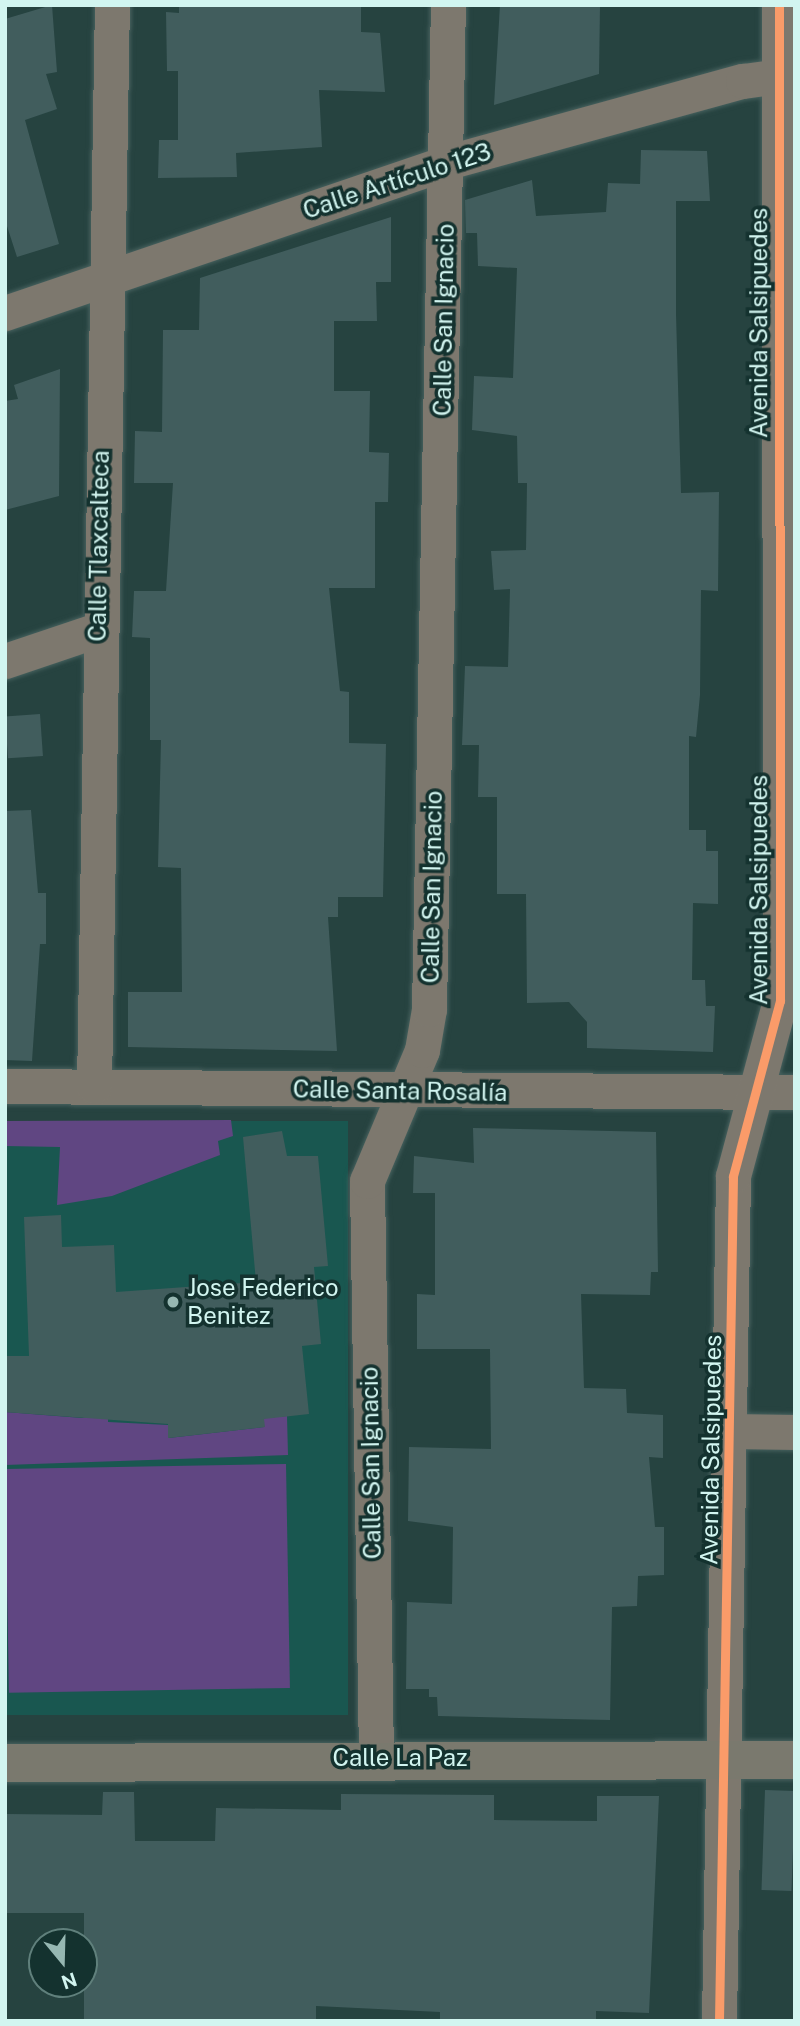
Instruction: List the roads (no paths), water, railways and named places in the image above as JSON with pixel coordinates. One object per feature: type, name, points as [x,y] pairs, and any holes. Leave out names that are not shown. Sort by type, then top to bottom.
[{"type":"street","name":"Calle Tlaxcalteca","points":[[94,1086],[97,631],[111,5]]},
{"type":"street","name":"Calle San Ignacio","points":[[376,1757],[367,1181],[422,1050],[429,1009],[448,162],[448,5]]},
{"type":"street","name":"Avenida Salsipuedes","points":[[719,2021],[731,1431],[733,1176],[780,1001],[786,73],[779,5]]},
{"type":"street","name":"Calle Artículo 123","points":[[5,313],[448,162],[786,73]]},
{"type":"street","points":[[5,661],[97,631]]},
{"type":"street","name":"Calle Santa Rosalía","points":[[5,1086],[403,1092],[795,1092]]},
{"type":"street","points":[[731,1431],[795,1432]]},
{"type":"street","name":"Calle La Paz","points":[[5,1763],[376,1757],[795,1760]]},
{"type":"place","name":"Jose Federico Benitez","points":[[173,1302]]}]
